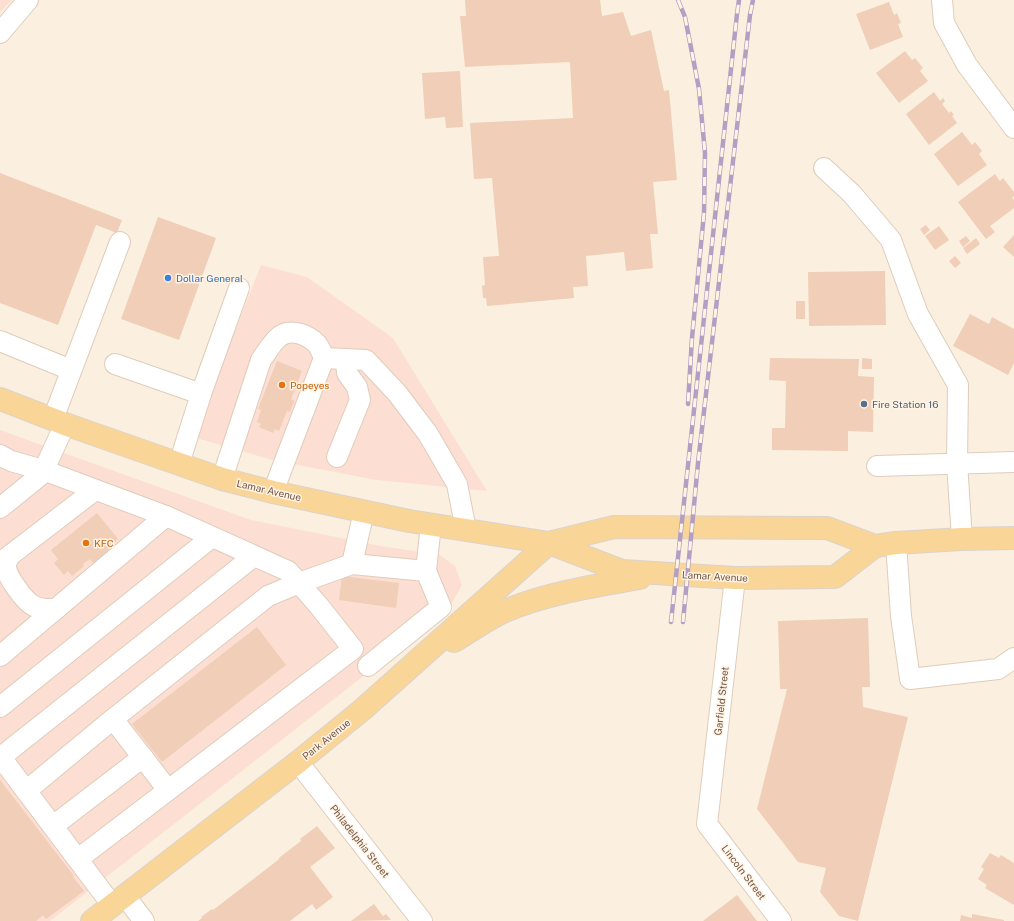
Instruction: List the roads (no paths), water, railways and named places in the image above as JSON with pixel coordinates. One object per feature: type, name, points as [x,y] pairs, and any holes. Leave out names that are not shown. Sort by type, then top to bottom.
[{"type":"main road","name":"Lamar Avenue","points":[[0,399],[222,479],[273,492],[364,511],[431,524],[549,543],[622,571],[735,578],[835,577],[875,546]]},
{"type":"main road","name":"Lamar Avenue","points":[[549,543],[614,526],[827,528],[875,546],[896,543],[962,539],[1014,538]]},
{"type":"main road","name":"Park Avenue","points":[[92,921],[298,762],[362,710],[549,543]]},
{"type":"main road","points":[[415,663],[511,609],[542,598],[599,585],[665,574]]},
{"type":"street","points":[[0,33],[28,0]]},
{"type":"street","points":[[942,0],[944,23],[967,65],[1014,128]]},
{"type":"street","points":[[824,168],[852,194],[891,240],[918,314],[958,385],[957,463],[962,539]]},
{"type":"street","points":[[0,508],[42,474],[59,421],[71,370],[120,242]]},
{"type":"street","points":[[179,464],[201,394],[239,288]]},
{"type":"street","points":[[222,479],[261,360],[270,346],[281,335],[293,332],[305,335],[317,344],[324,358],[273,492]]},
{"type":"street","points":[[0,341],[71,370]]},
{"type":"street","points":[[324,358],[366,360],[397,394],[428,434],[457,484],[466,530]]},
{"type":"street","points":[[337,457],[360,400],[357,386],[347,373],[346,359]]},
{"type":"street","points":[[115,364],[201,394]]},
{"type":"street","points":[[4,462],[43,470],[166,516],[288,571],[387,687]]},
{"type":"street","points":[[877,466],[1014,462]]},
{"type":"street","points":[[56,609],[42,609],[34,606],[26,600],[9,575],[4,560],[95,490]]},
{"type":"street","points":[[352,564],[364,511]]},
{"type":"street","points":[[0,656],[166,516]]},
{"type":"street","points":[[368,666],[441,607],[426,571],[431,524]]},
{"type":"street","points":[[0,707],[212,537]]},
{"type":"street","points":[[896,543],[901,616],[910,679],[998,669],[1014,658]]},
{"type":"street","points":[[144,921],[119,900],[78,859],[0,757],[254,556]]},
{"type":"street","points":[[26,791],[113,719],[268,596],[352,564],[426,571]]},
{"type":"street","name":"Garfield Street","points":[[707,824],[735,578]]},
{"type":"street","points":[[422,622],[438,643]]},
{"type":"street","points":[[78,859],[353,649]]},
{"type":"street","points":[[113,719],[168,790]]},
{"type":"street","points":[[53,826],[143,757]]},
{"type":"street","name":"Philadelphia Street","points":[[298,762],[422,921]]},
{"type":"street","name":"Lincoln Street","points":[[707,824],[781,921]]},
{"type":"railway","points":[[678,0],[685,17],[699,89],[705,153],[704,213],[692,338],[688,404]]},
{"type":"railway","points":[[671,622],[739,0]]},
{"type":"railway","points":[[683,622],[698,463],[750,15],[753,0]]},
{"type":"place","name":"Dollar General","points":[[168,278]]},
{"type":"place","name":"Popeyes","points":[[282,385]]},
{"type":"place","name":"Fire Station 16","points":[[864,404]]},
{"type":"place","name":"KFC","points":[[86,543]]}]
